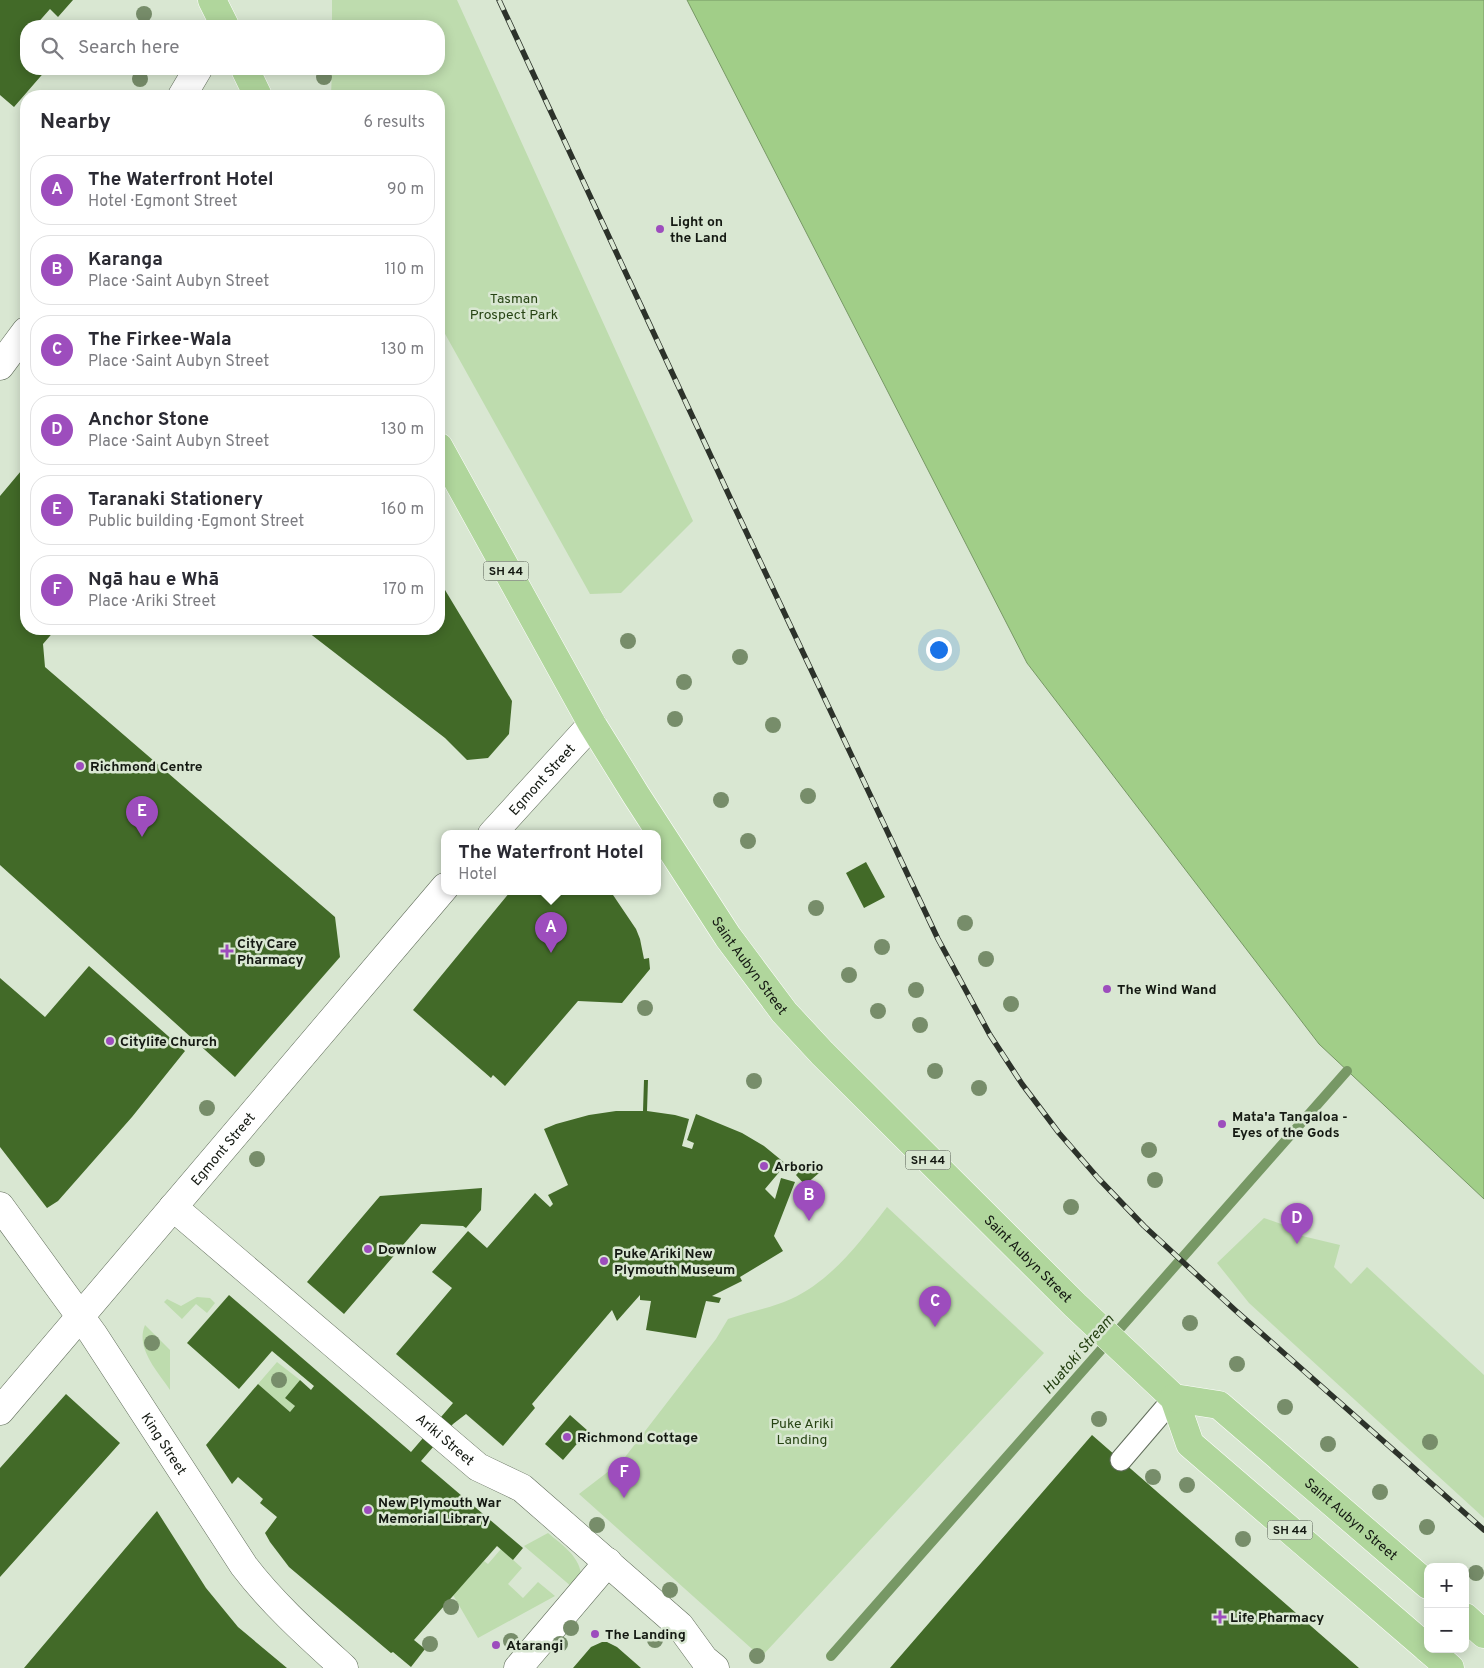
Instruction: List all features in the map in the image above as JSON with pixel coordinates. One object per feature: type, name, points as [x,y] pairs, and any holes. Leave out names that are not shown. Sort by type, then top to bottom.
[{"type":"highway","points":[[248,75],[255,90]]},
{"type":"highway","name":"Saint Aubyn Street","points":[[445,458],[592,724],[659,830]]},
{"type":"highway","name":"Saint Aubyn Street","points":[[661,834],[728,937],[784,1012],[822,1053],[1075,1305],[1174,1398],[1190,1444],[1424,1646]]},
{"type":"highway","name":"Saint Aubyn Street","points":[[1174,1398],[1219,1405],[1424,1582]]},
{"type":"highway","points":[[1469,1621],[1484,1634]]},
{"type":"highway","name":"Saint Aubyn Street","points":[[1433,1653],[1450,1668]]},
{"type":"street","points":[[186,90],[194,75]]},
{"type":"street","points":[[0,366],[20,339]]},
{"type":"street","name":"Egmont Street","points":[[496,830],[592,724]]},
{"type":"street","name":"Egmont Street","points":[[0,1411],[441,892]]},
{"type":"street","name":"King Street","points":[[0,1206],[118,1372],[244,1566],[261,1588],[344,1668]]},
{"type":"street","name":"Ariki Street","points":[[173,1207],[478,1467],[522,1488],[680,1626],[704,1659],[715,1668]]},
{"type":"street","points":[[518,1668],[608,1562]]},
{"type":"lane","points":[[1121,1460],[1174,1398]]},
{"type":"green space","name":"Tasman Prospect Park","points":[[332,0],[457,0],[693,521],[621,593],[590,594],[445,334],[445,90],[331,90],[332,75],[445,75],[445,20],[332,20]]},
{"type":"green space","name":"Puke Ariki Landing","points":[[887,1207],[1044,1353],[761,1657],[579,1494],[622,1461],[716,1339],[728,1319],[791,1299],[820,1282],[844,1259]]},
{"type":"green space","points":[[1264,1218],[1284,1225],[1294,1234],[1340,1245],[1334,1267],[1351,1284],[1367,1267],[1484,1375],[1484,1518],[1249,1303],[1217,1263]]},
{"type":"green space","points":[[197,1297],[210,1298],[215,1303],[207,1313],[196,1304],[182,1319],[164,1302],[167,1299],[181,1306]]},
{"type":"green space","points":[[145,1325],[170,1350],[170,1390],[154,1368],[145,1351],[143,1334]]},
{"type":"green space","points":[[277,1362],[300,1380],[285,1398],[295,1406],[290,1412],[258,1384]]},
{"type":"green space","points":[[548,1533],[573,1555],[579,1567],[581,1573],[572,1587],[524,1546]]},
{"type":"green space","points":[[501,1549],[522,1568],[508,1584],[523,1598],[538,1582],[555,1596],[478,1638],[453,1595],[484,1561],[488,1564]]},
{"type":"shaded area","points":[[687,0],[1484,0],[1484,1199],[1319,1044],[1027,663]]},
{"type":"building","points":[[0,0],[73,0],[58,17],[50,9],[40,20],[20,20],[20,75],[42,75],[29,90],[20,90],[20,100],[14,107],[0,95]]},
{"type":"building","name":"Richmond Centre","points":[[20,472],[20,635],[51,635],[43,644],[45,667],[335,917],[340,957],[235,1077],[0,865],[0,496]]},
{"type":"building","points":[[445,590],[512,701],[509,734],[488,758],[467,760],[445,738],[312,635],[445,635]]},
{"type":"building","points":[[866,862],[885,897],[864,908],[846,873]]},
{"type":"building","points":[[508,895],[613,895],[636,929],[644,959],[649,958],[650,969],[622,1003],[578,1001],[505,1086],[493,1075],[491,1078],[413,1010]]},
{"type":"building","points":[[89,966],[185,1051],[132,1117],[58,1201],[47,1208],[0,1147],[0,978],[45,1017]]},
{"type":"building","points":[[644,1080],[648,1080],[647,1111],[689,1119],[682,1146],[692,1149],[694,1143],[687,1140],[696,1114],[742,1133],[764,1146],[786,1164],[765,1189],[775,1199],[781,1178],[795,1182],[774,1236],[783,1251],[740,1277],[742,1281],[712,1296],[721,1298],[719,1303],[706,1301],[696,1338],[646,1330],[651,1301],[640,1300],[640,1295],[617,1321],[612,1310],[532,1404],[535,1408],[503,1446],[466,1414],[453,1424],[421,1461],[523,1548],[513,1560],[497,1546],[414,1640],[425,1649],[411,1667],[393,1652],[391,1653],[289,1567],[265,1533],[277,1517],[260,1503],[263,1499],[238,1477],[232,1484],[206,1445],[258,1384],[290,1412],[295,1406],[285,1398],[300,1380],[311,1390],[314,1386],[272,1351],[239,1389],[187,1343],[229,1295],[411,1452],[453,1403],[396,1354],[452,1288],[432,1272],[468,1231],[487,1248],[535,1193],[550,1207],[553,1204],[548,1195],[568,1185],[544,1129],[589,1115],[616,1111],[643,1111]]},
{"type":"building","points":[[808,1162],[819,1173],[805,1185],[796,1175]]},
{"type":"building","name":"Downlow","points":[[482,1188],[481,1210],[466,1228],[463,1226],[421,1224],[344,1314],[307,1282],[380,1196]]},
{"type":"building","points":[[66,1394],[120,1443],[0,1577],[0,1468]]},
{"type":"building","name":"Richmond Cottage","points":[[570,1415],[588,1431],[563,1460],[545,1444]]},
{"type":"building","points":[[1092,1435],[1359,1668],[890,1668]]},
{"type":"building","points":[[157,1511],[206,1588],[238,1627],[287,1668],[24,1668]]},
{"type":"building","points":[[607,1642],[617,1647],[641,1668],[573,1668],[591,1647]]},
{"type":"waterway","name":"Huatoki Stream","points":[[831,1656],[1347,1071]]},
{"type":"railway","points":[[499,0],[938,939],[990,1035],[1022,1084],[1059,1133],[1098,1178],[1144,1226],[1235,1310],[1484,1530]]},
{"type":"place","name":"Light on the Land","points":[[660,229]]},
{"type":"place","name":"Richmond Centre","points":[[80,766]]},
{"type":"place","name":"Taranaki Stationery","points":[[142,837]]},
{"type":"place","name":"City Care Pharmacy","points":[[227,951]]},
{"type":"place","name":"The Waterfront Hotel","points":[[551,953]]},
{"type":"place","name":"The Wind Wand","points":[[1107,989]]},
{"type":"place","name":"Citylife Church","points":[[110,1041]]},
{"type":"place","name":"Mata'a Tangaloa - Eyes of the Gods","points":[[1222,1124]]},
{"type":"place","name":"Arborio","points":[[764,1166]]},
{"type":"place","name":"Karanga","points":[[809,1221]]},
{"type":"place","name":"Anchor Stone","points":[[1297,1244]]},
{"type":"place","name":"Downlow","points":[[368,1249]]},
{"type":"place","name":"Puke Ariki New Plymouth Museum","points":[[604,1261]]},
{"type":"place","name":"The Firkee-Wala","points":[[935,1327]]},
{"type":"place","name":"Richmond Cottage","points":[[567,1437]]},
{"type":"place","name":"Ngā hau e Whā","points":[[624,1498]]},
{"type":"place","name":"New Plymouth War Memorial Library","points":[[368,1510]]},
{"type":"place","name":"Life Pharmacy","points":[[1220,1617]]},
{"type":"place","name":"The Landing","points":[[595,1634]]},
{"type":"place","name":"Atarangi","points":[[496,1645]]}]
